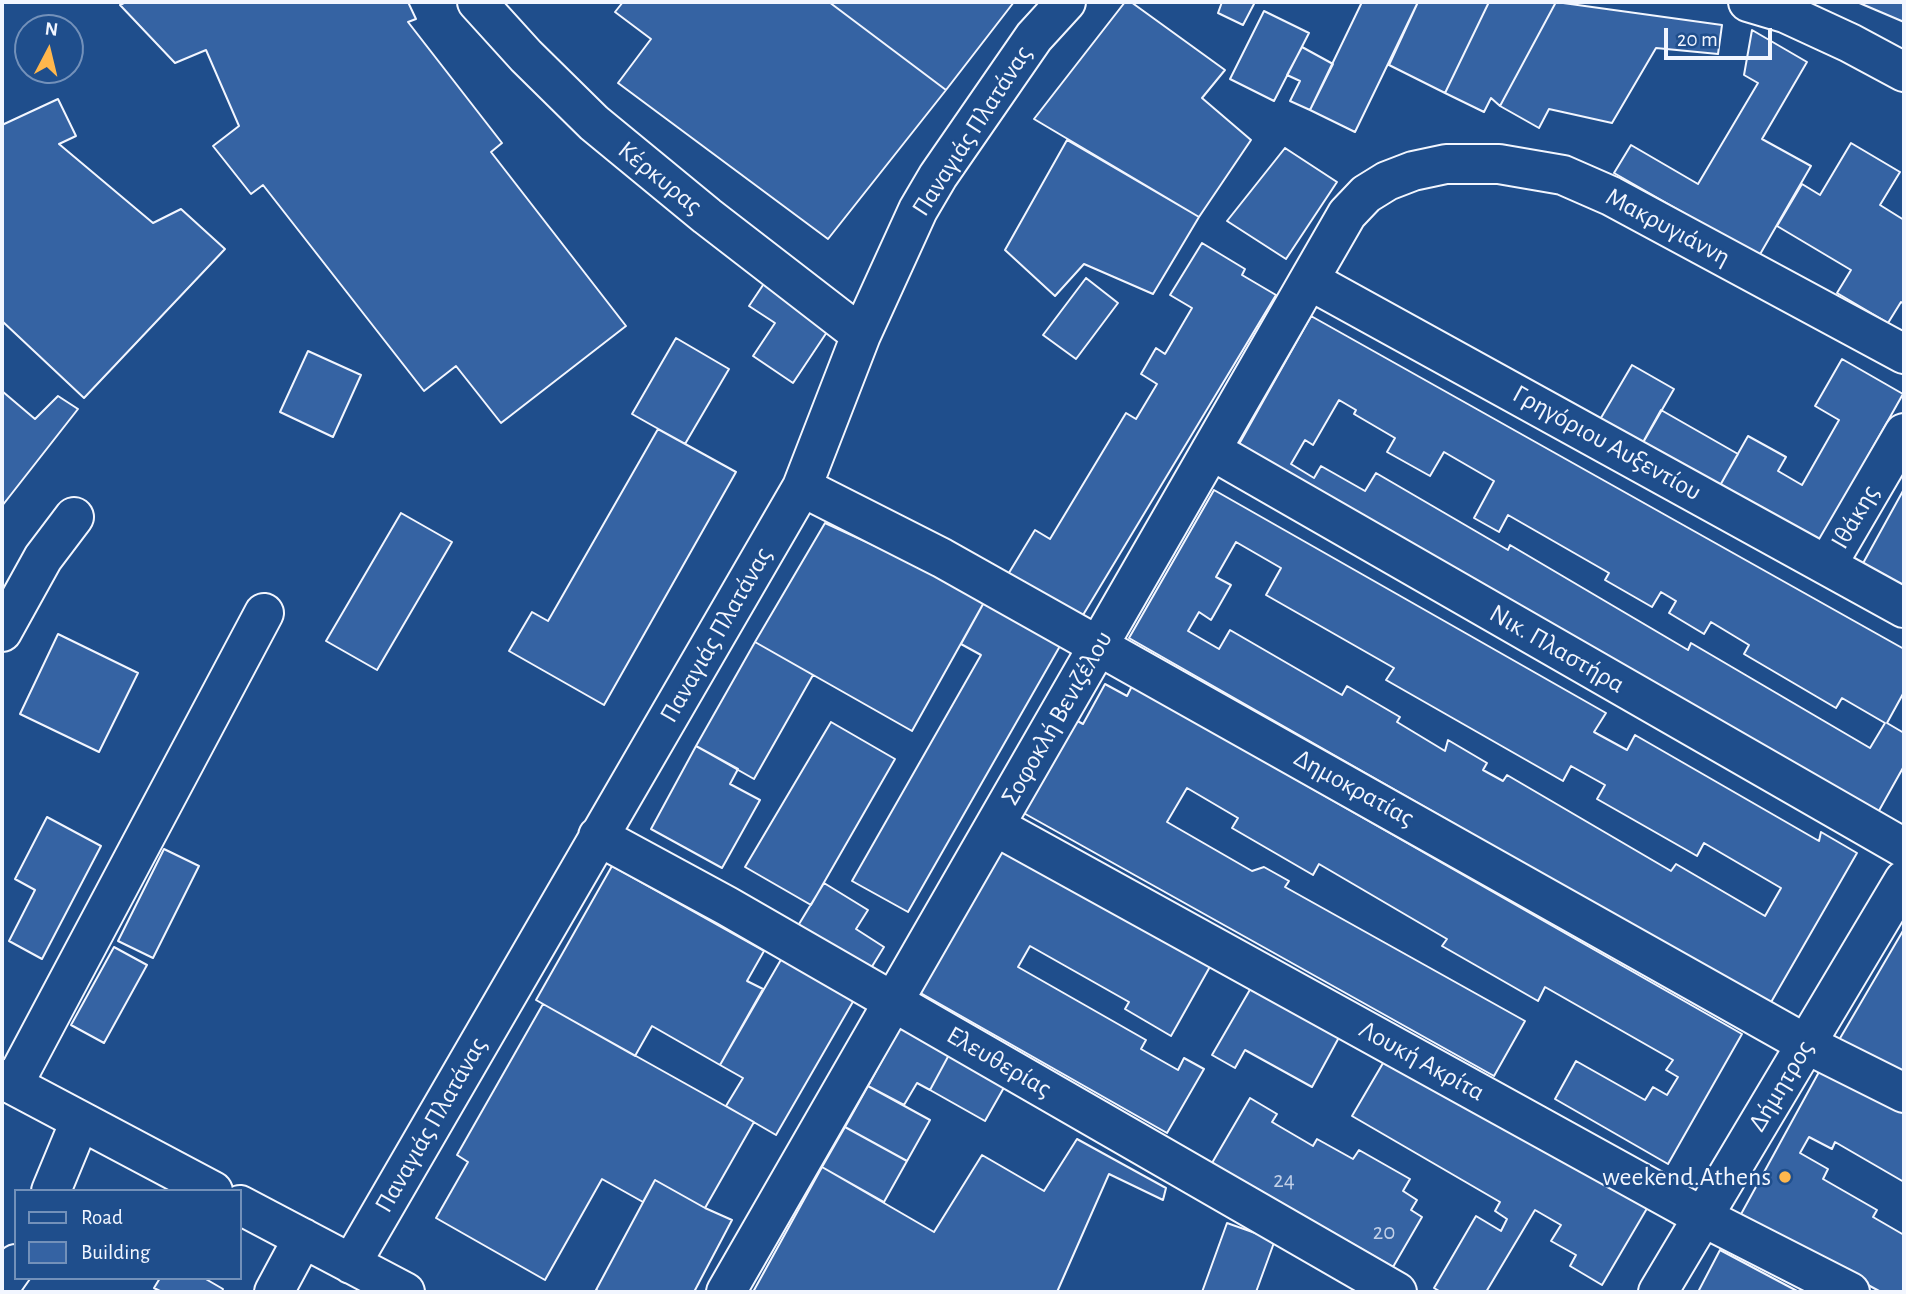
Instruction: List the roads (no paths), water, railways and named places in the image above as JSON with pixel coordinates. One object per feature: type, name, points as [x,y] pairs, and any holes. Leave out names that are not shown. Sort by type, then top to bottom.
[{"type":"street","name":"Κέρκυρας","points":[[477,2],[526,56],[594,123],[707,216],[862,335]]},
{"type":"street","name":"Παναγιάς Πλατάνας","points":[[351,1264],[802,486],[897,251],[938,176],[1034,37],[1066,2]]},
{"type":"street","points":[[1748,2],[1769,6],[1785,13],[1904,72]]},
{"type":"street","name":"Μακρυγιάννη","points":[[1413,171],[1446,164],[1499,164],[1563,174],[1611,196],[1904,355]]},
{"type":"street","name":"Σοφοκλή Βενιζέλου","points":[[726,1292],[1347,214],[1366,194],[1387,181],[1413,171]]},
{"type":"street","name":"Γρηγόριου Αυξεντίου","points":[[1309,280],[1904,608]]},
{"type":"street","name":"Ιθάκης","points":[[1828,565],[1904,433]]},
{"type":"street","name":"Νικ. Πλαστήρα","points":[[1211,450],[1904,848]]},
{"type":"street","name":"Δημοκρατίας","points":[[802,486],[942,558],[1806,1044],[1904,1093]]},
{"type":"street","points":[[2,632],[43,558],[75,517]]},
{"type":"street","points":[[209,1189],[7,1082],[264,613]]},
{"type":"street","name":"Λουκή Ακρίτα","points":[[995,826],[1703,1217],[1850,1292]]},
{"type":"street","name":"Ελευθερίας","points":[[598,836],[727,906],[1397,1292]]},
{"type":"street","name":"Δήμητρος","points":[[1658,1292],[1904,880]]},
{"type":"street","points":[[52,1189],[80,1121]]},
{"type":"street","points":[[242,1206],[405,1292]]},
{"type":"street","points":[[274,1292],[303,1238]]},
{"type":"street","points":[[2,1284],[14,1267]]},
{"type":"place","name":"weekend.Athens","points":[[1785,1177]]}]
